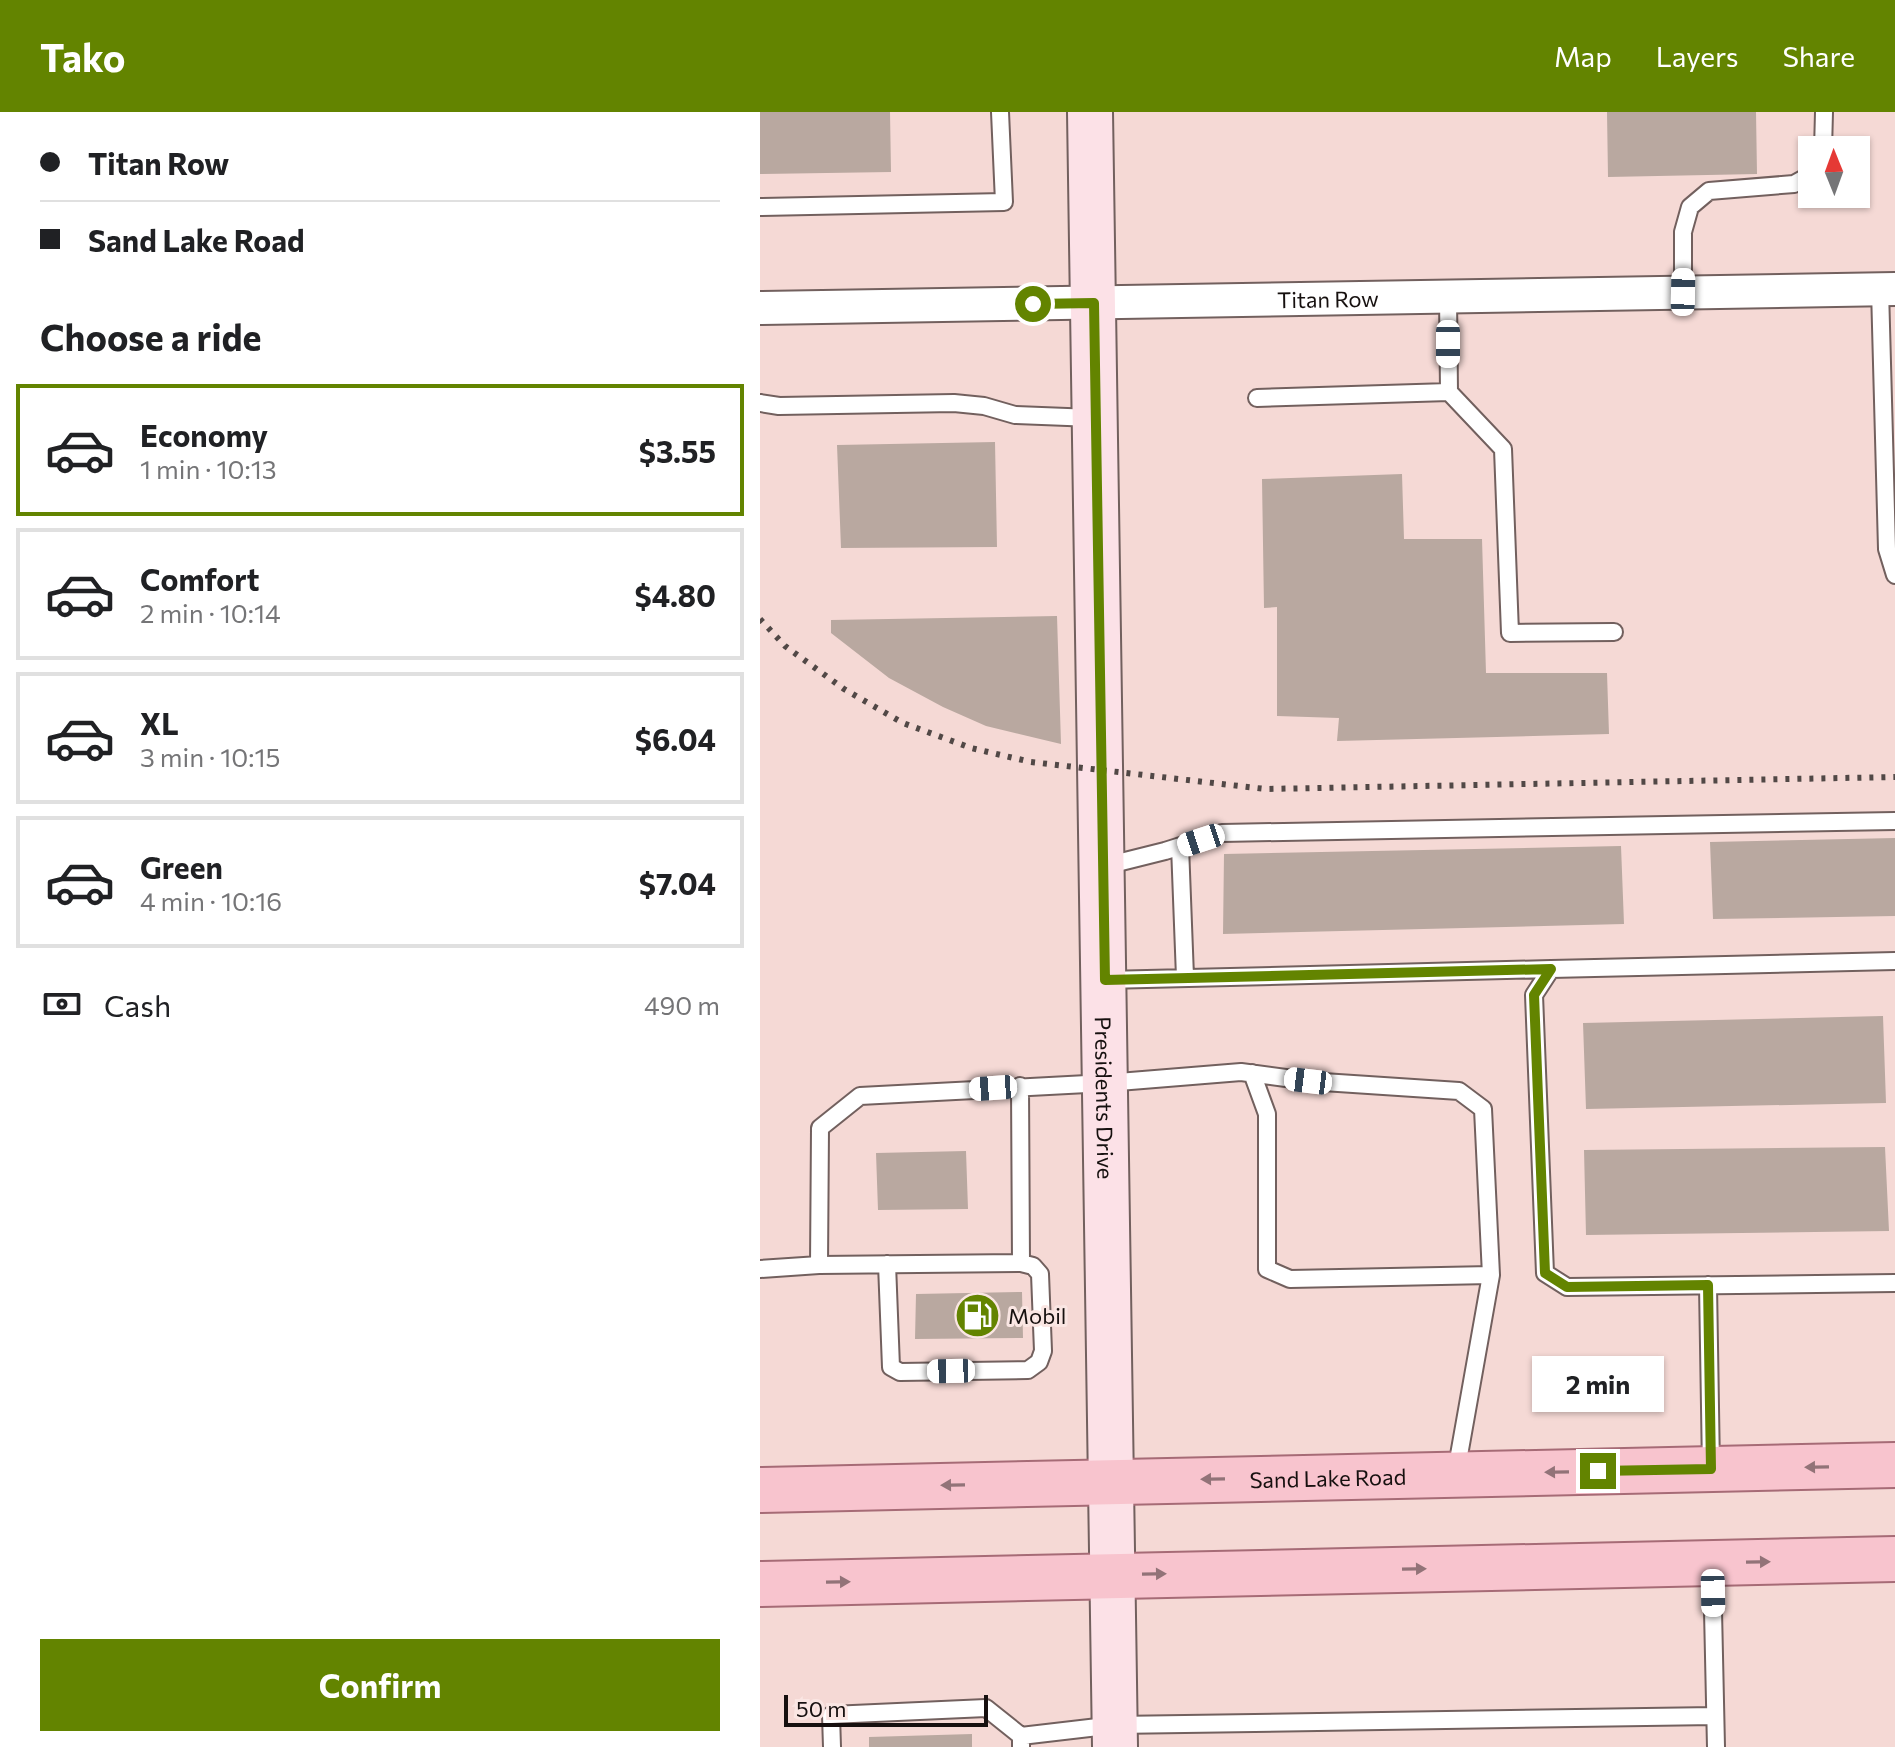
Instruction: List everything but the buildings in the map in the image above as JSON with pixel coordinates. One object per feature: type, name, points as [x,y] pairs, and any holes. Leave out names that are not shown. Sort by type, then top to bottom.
[{"type":"main road","name":"Sand Lake Road","points":[[760,1490],[1895,1465]]},
{"type":"main road","points":[[760,1584],[1895,1559]]},
{"type":"street","name":"Presidents Drive","points":[[1090,112],[1115,1736]]},
{"type":"street","name":"Titan Row","points":[[760,308],[1887,289]]},
{"type":"lane","points":[[760,207],[1004,202],[1000,112]]},
{"type":"lane","points":[[1823,136],[1824,112]]},
{"type":"lane","points":[[1683,292],[1683,232],[1690,207],[1709,191],[1798,182]]},
{"type":"lane","points":[[1887,289],[1887,549],[1895,575]]},
{"type":"lane","points":[[1448,296],[1449,392],[1503,449],[1510,633],[1614,632]]},
{"type":"lane","points":[[1257,398],[1449,392]]},
{"type":"lane","points":[[760,403],[779,406],[954,403],[984,406],[1015,415],[1096,418]]},
{"type":"lane","points":[[1103,866],[1222,833],[1895,821]]},
{"type":"lane","points":[[1180,846],[1185,977]]},
{"type":"lane","points":[[1105,980],[1895,961]]},
{"type":"lane","points":[[1551,969],[1534,995],[1545,1273],[1567,1287],[1895,1283]]},
{"type":"lane","points":[[1252,1073],[1267,1114],[1267,1269],[1290,1279],[1491,1275]]},
{"type":"lane","points":[[819,1265],[820,1128],[860,1096],[1252,1073],[1308,1081],[1459,1091],[1483,1109],[1491,1275],[1455,1474]]},
{"type":"lane","points":[[1020,1086],[1021,1263]]},
{"type":"lane","points":[[760,1269],[887,1264],[1021,1263],[1033,1266],[1040,1274],[1043,1351],[1039,1362],[1028,1370],[900,1372],[891,1367],[887,1264]]},
{"type":"lane","points":[[1708,1285],[1711,1469]]},
{"type":"lane","points":[[1712,1562],[1716,1747]]},
{"type":"lane","points":[[832,1747],[831,1715],[986,1708],[1021,1741],[1715,1716]]},
{"type":"shaded area","points":[[760,112],[1895,112],[1895,1747],[760,1747]]},
{"type":"railway","points":[[760,619],[785,646],[844,689],[903,723],[971,748],[1031,762],[1265,789],[1895,777]]},
{"type":"place","name":"Mobil","points":[[977,1315]]},
{"type":"route","points":[[1033,304],[1094,303],[1105,980],[1551,969],[1534,995],[1545,1273],[1567,1287],[1708,1285],[1711,1469],[1598,1471]]}]
